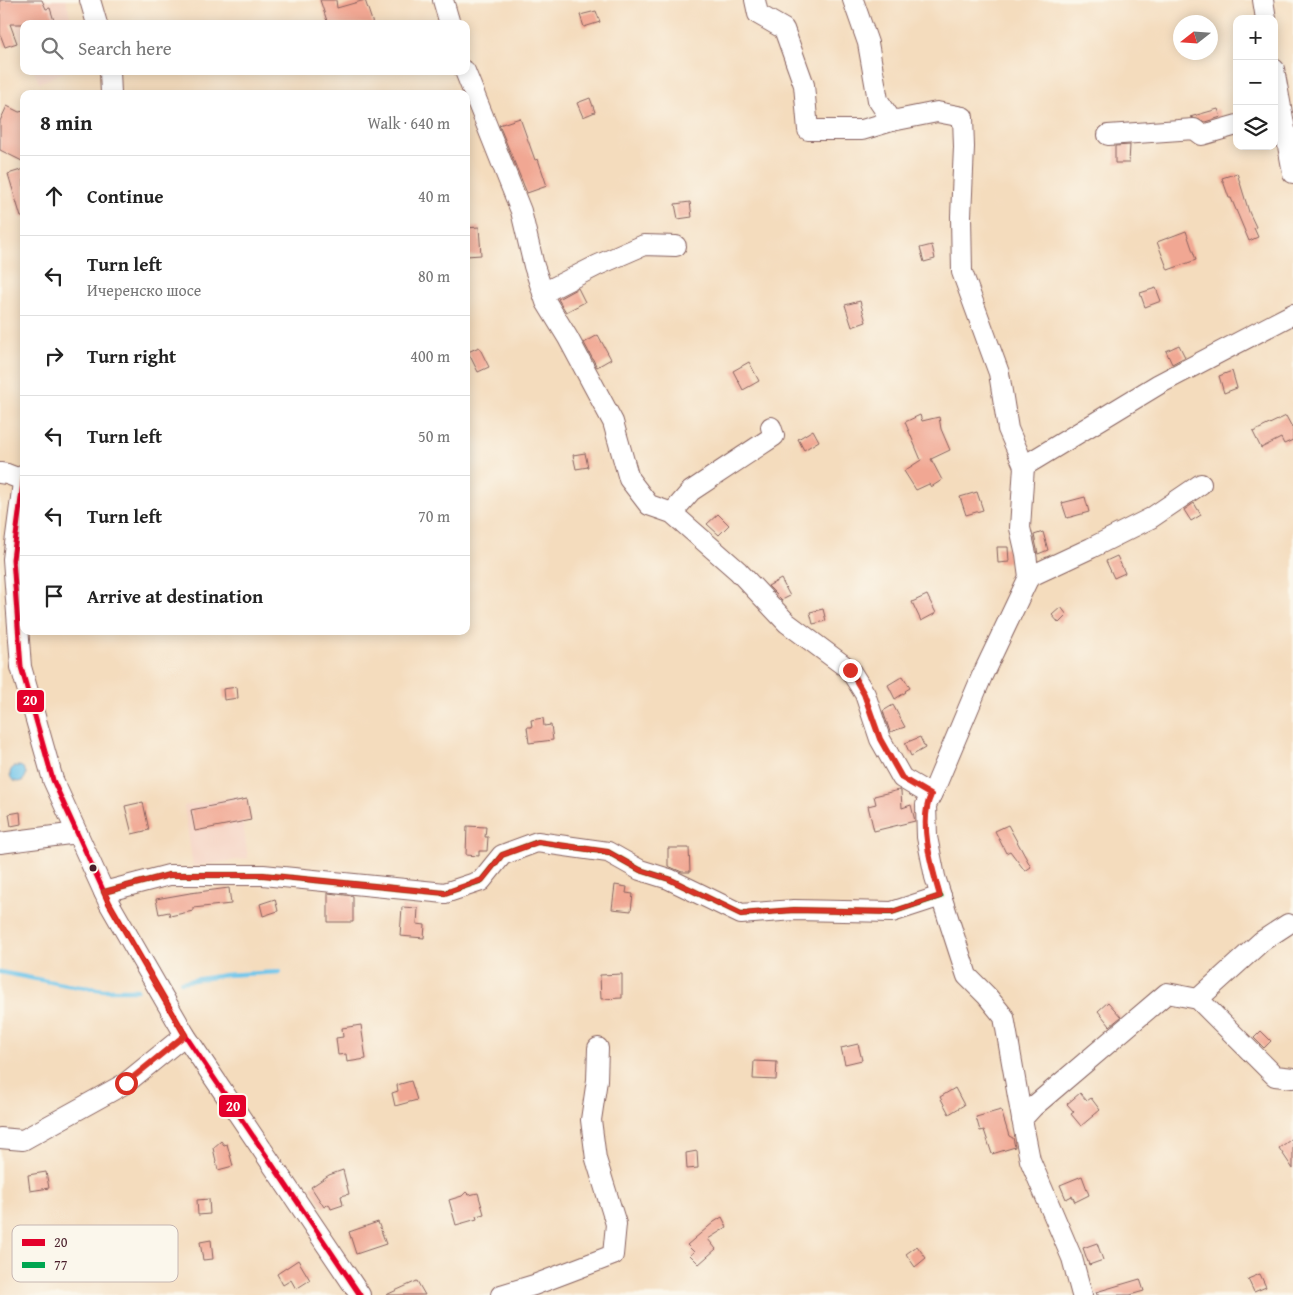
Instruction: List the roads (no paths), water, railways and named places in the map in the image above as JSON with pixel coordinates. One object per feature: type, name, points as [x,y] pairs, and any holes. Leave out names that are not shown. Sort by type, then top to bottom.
[{"type":"street","points":[[90,0],[96,20]]},
{"type":"street","points":[[443,0],[449,20]]},
{"type":"street","points":[[755,0],[758,14],[784,29],[804,85],[808,130],[862,130],[892,121],[937,112],[963,117],[962,272],[999,373],[1008,429],[1024,466],[1020,528],[1029,577],[982,676],[926,805],[927,837],[940,896],[967,976],[1004,1018],[1030,1160],[1072,1258],[1082,1295]]},
{"type":"street","points":[[853,0],[868,43],[878,100],[892,121]]},
{"type":"street","points":[[1263,0],[1265,15]]},
{"type":"street","points":[[110,75],[111,90]]},
{"type":"street","points":[[467,75],[521,211],[534,266],[546,302],[568,338],[613,422],[629,479],[649,505],[672,513],[738,571],[787,622],[850,670],[864,694],[880,739],[902,778],[931,795]]},
{"type":"street","points":[[1278,113],[1293,173]]},
{"type":"street","points":[[1108,135],[1194,129],[1202,135],[1233,126]]},
{"type":"street","points":[[543,293],[598,265],[644,245],[676,246]]},
{"type":"street","points":[[1024,466],[1160,384],[1293,314]]},
{"type":"street","points":[[672,513],[691,491],[774,436],[770,427]]},
{"type":"street","points":[[0,473],[20,477]]},
{"type":"street","points":[[1029,577],[1151,518],[1201,484]]},
{"type":"street","points":[[20,502],[13,559],[21,667],[53,780],[76,834],[109,903],[185,1035],[360,1295]]},
{"type":"street","points":[[0,843],[76,834]]},
{"type":"street","points":[[104,892],[169,875],[263,875],[445,893],[482,880],[502,855],[538,842],[608,852],[640,870],[669,879],[741,914],[794,910],[892,912],[940,896]]},
{"type":"street","points":[[1198,999],[1262,941],[1288,924]]},
{"type":"street","points":[[1022,1119],[1033,1107],[1167,993],[1198,999],[1284,1077],[1293,1094]]},
{"type":"street","points":[[0,1138],[22,1140],[118,1088],[185,1035]]},
{"type":"street","points":[[501,1295],[534,1285],[613,1255],[616,1224],[596,1159],[591,1120],[597,1080],[598,1048]]},
{"type":"water","points":[[18,766],[26,774],[18,782],[10,774]]},
{"type":"waterway","points":[[0,972],[104,990],[137,990]]},
{"type":"waterway","points":[[181,982],[225,975],[280,972]]}]
